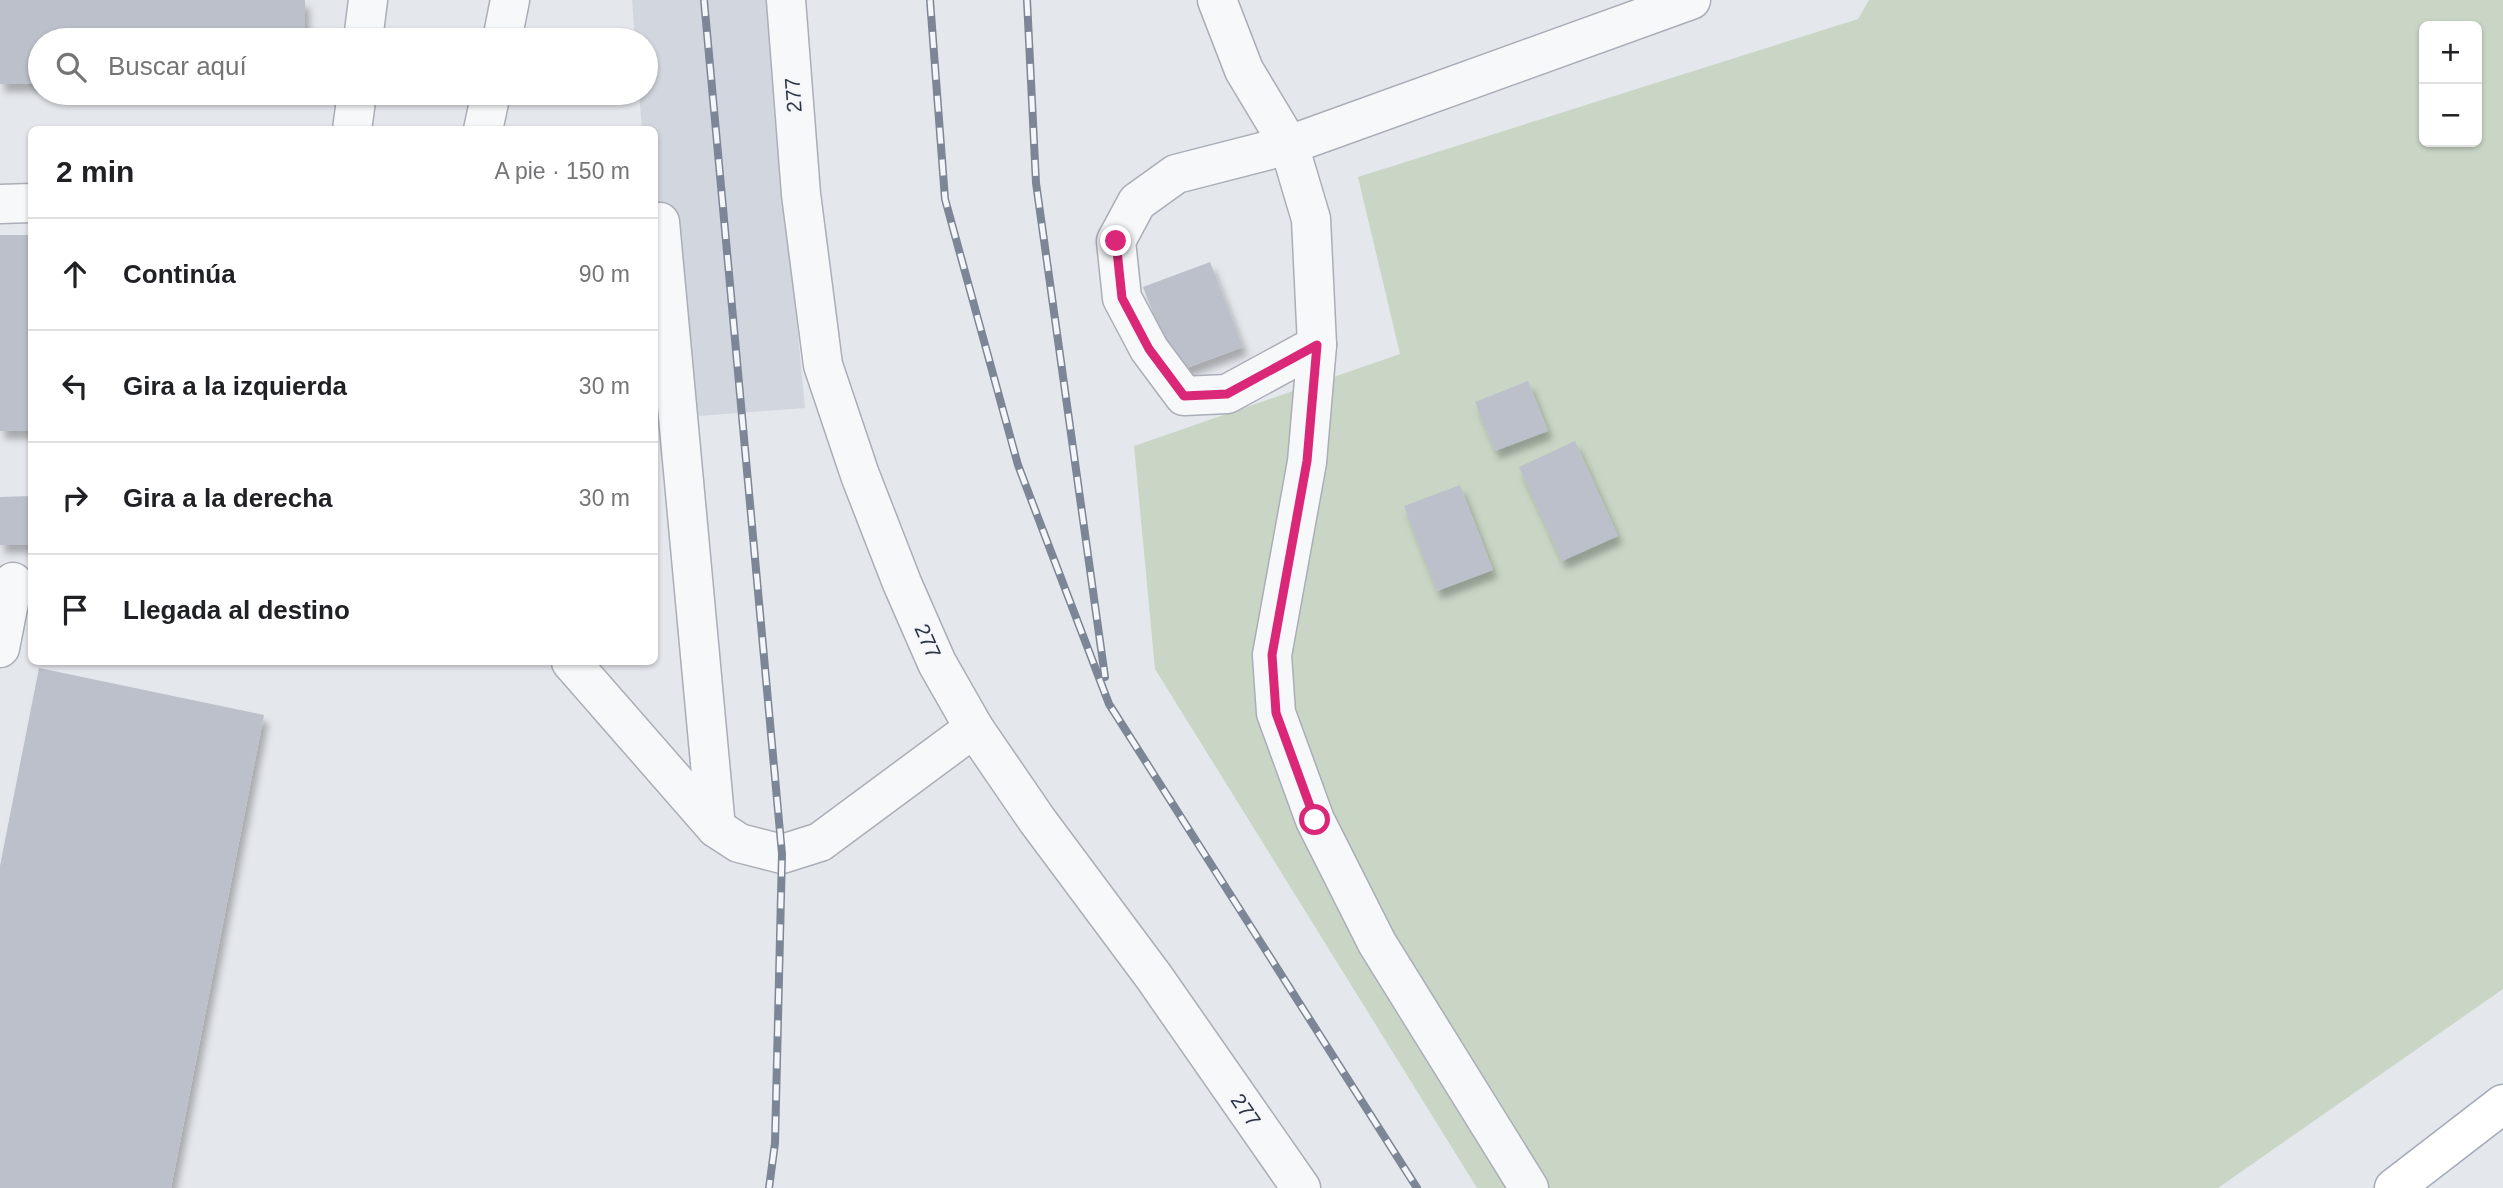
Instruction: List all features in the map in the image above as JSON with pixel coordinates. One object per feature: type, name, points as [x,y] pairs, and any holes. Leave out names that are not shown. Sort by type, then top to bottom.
[{"type":"main road","points":[[2394,1188],[2503,1104]]},
{"type":"street","points":[[364,28],[368,0]]},
{"type":"street","points":[[504,28],[510,0]]},
{"type":"street","name":"277","points":[[786,0],[800,194],[822,365],[860,475],[902,583],[937,663],[974,728],[1037,820],[1154,977],[1301,1188]]},
{"type":"street","points":[[1217,0],[1244,69],[1289,145],[1311,219],[1317,345],[1307,461],[1272,655],[1276,713],[1315,820],[1377,943],[1529,1188]]},
{"type":"street","points":[[1317,345],[1227,394],[1184,396],[1149,349],[1122,298],[1116,241],[1137,202],[1176,174],[1289,145],[1691,0]]},
{"type":"street","points":[[353,126],[355,105]]},
{"type":"street","points":[[484,126],[488,105]]},
{"type":"street","points":[[0,204],[28,203]]},
{"type":"street","points":[[660,222],[716,828]]},
{"type":"street","points":[[0,648],[15,582]]},
{"type":"street","points":[[574,665],[716,828],[739,843],[782,854],[820,842],[974,728]]},
{"type":"shaded area","points":[[632,0],[766,0],[805,408],[698,416],[658,222],[658,126],[642,126],[640,105],[658,105],[658,28],[634,28]]},
{"type":"green space","points":[[1869,0],[2503,0],[2503,989],[2218,1188],[1477,1188],[1155,669],[1134,446],[1400,354],[1358,177],[1858,19]]},
{"type":"building","points":[[0,0],[305,0],[305,28],[28,28],[28,84],[0,84]]},
{"type":"building","points":[[0,235],[28,235],[28,431],[0,431]]},
{"type":"building","points":[[1210,262],[1243,347],[1176,372],[1143,287]]},
{"type":"building","points":[[1528,381],[1548,431],[1495,451],[1475,402]]},
{"type":"building","points":[[1575,441],[1618,536],[1562,561],[1519,467]]},
{"type":"building","points":[[1460,485],[1493,570],[1437,591],[1404,506]]},
{"type":"building","points":[[28,496],[28,545],[0,545],[0,497]]},
{"type":"building","points":[[39,668],[264,715],[171,1188],[0,1188],[0,866]]},
{"type":"railway","points":[[704,0],[782,854],[775,1143],[769,1188]]},
{"type":"railway","points":[[930,0],[945,199],[1018,465],[1109,704],[1417,1188]]},
{"type":"railway","points":[[1027,0],[1036,183],[1105,677]]},
{"type":"route","points":[[1116,241],[1122,298],[1149,349],[1184,396],[1227,394],[1317,345],[1307,461],[1272,655],[1276,713],[1315,820]]}]
